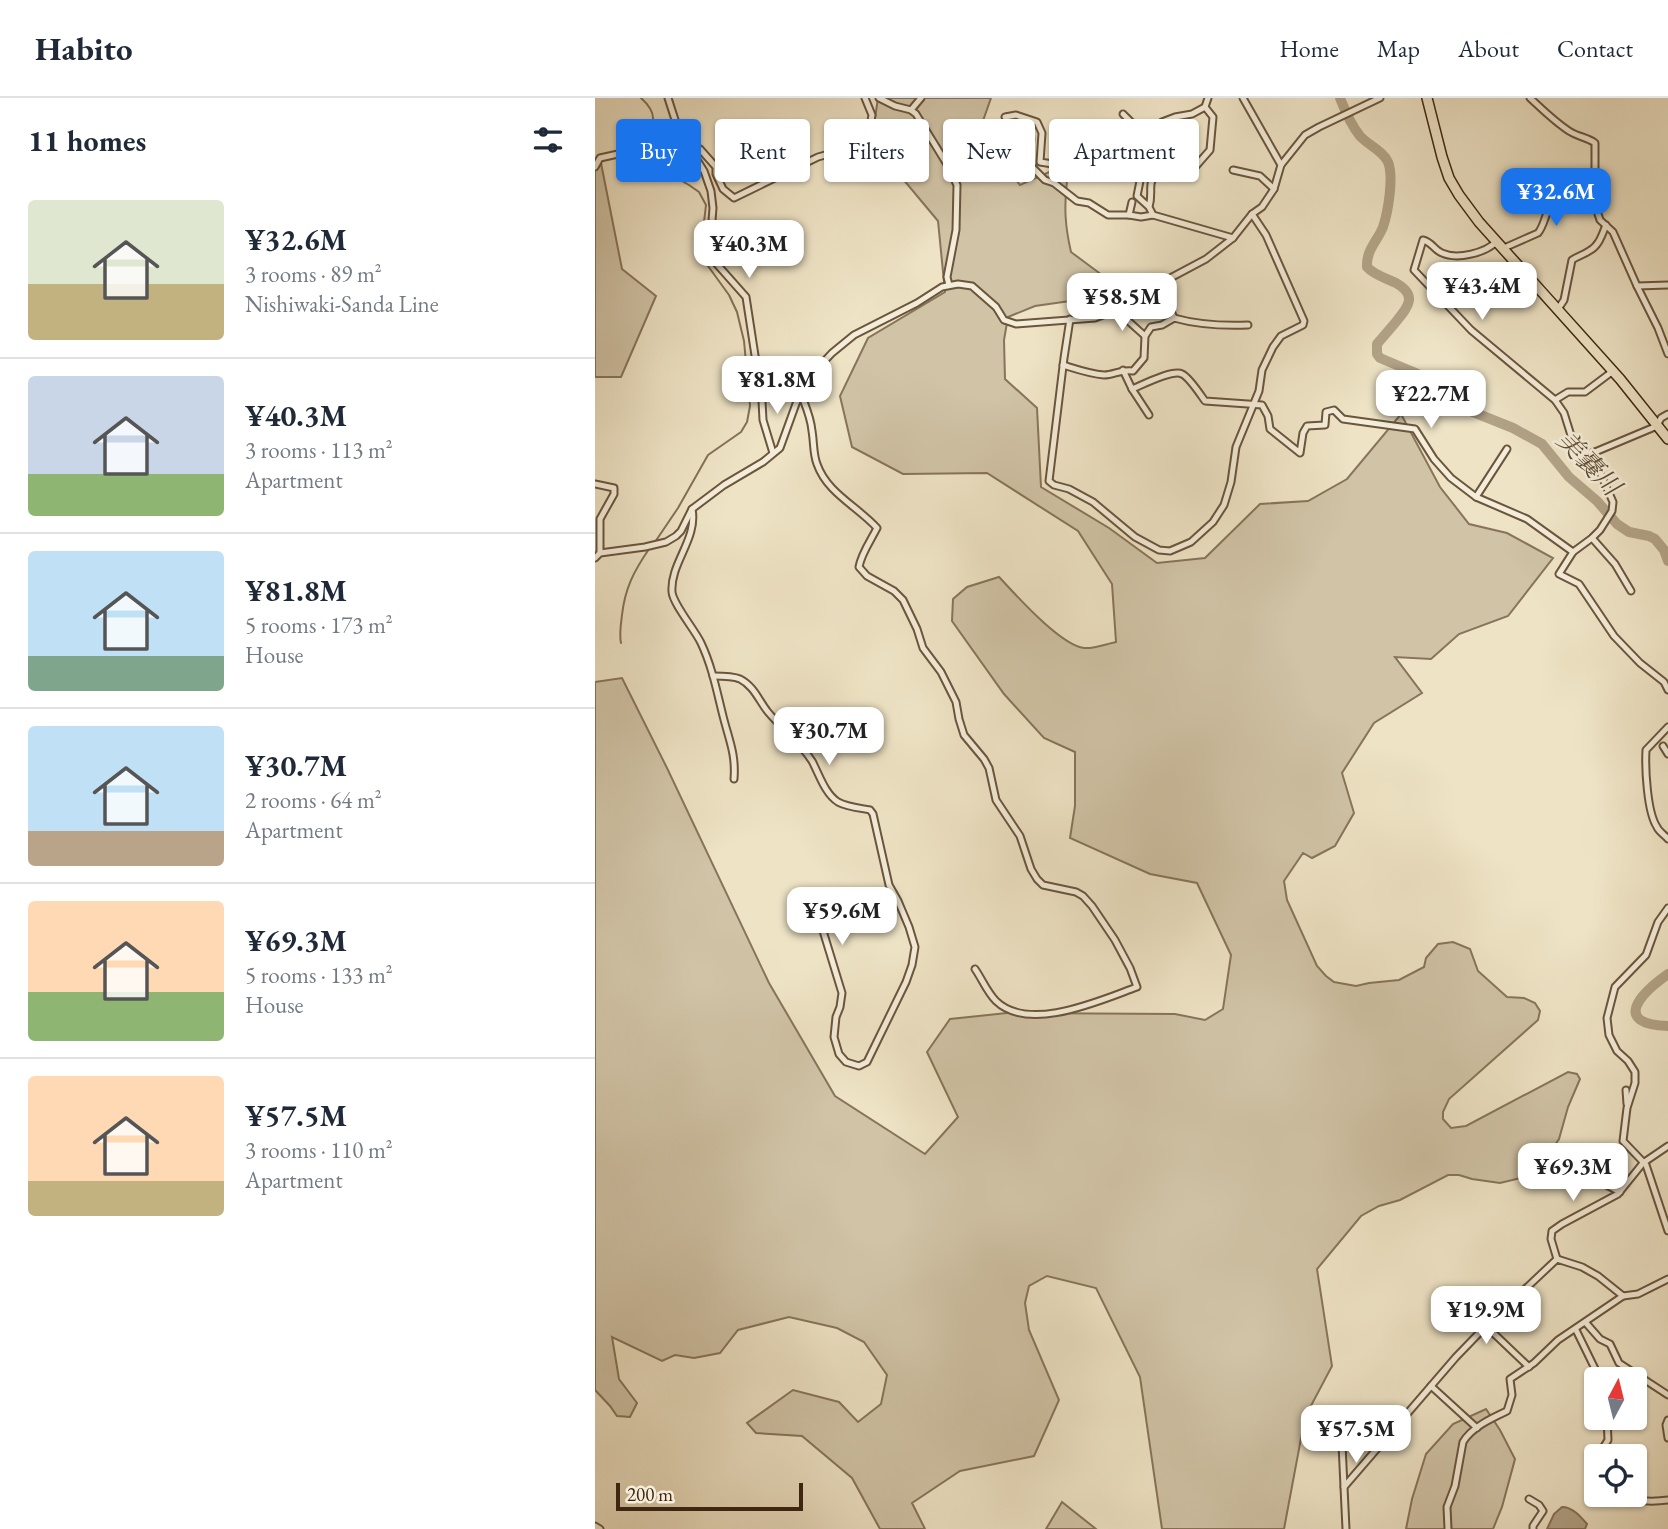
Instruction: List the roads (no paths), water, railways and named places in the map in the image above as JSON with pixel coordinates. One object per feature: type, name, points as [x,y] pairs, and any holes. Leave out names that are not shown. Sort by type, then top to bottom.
[{"type":"main road","points":[[1427,98],[1441,158],[1464,204],[1613,371],[1668,439]]},
{"type":"street","points":[[668,98],[675,119]]},
{"type":"street","points":[[701,150],[716,167],[716,174],[723,189],[734,198],[818,158],[847,149],[870,127],[871,115],[865,98]]},
{"type":"street","points":[[879,98],[911,110],[949,166],[957,185],[956,230],[947,276],[949,285]]},
{"type":"street","points":[[911,110],[921,98]]},
{"type":"street","points":[[1170,119],[1192,114],[1205,107],[1208,98]]},
{"type":"street","points":[[1243,98],[1281,165]]},
{"type":"street","points":[[595,484],[614,488],[614,494],[600,519],[597,556],[666,541],[681,531],[692,509],[780,448],[801,394],[816,370],[854,335],[942,287],[958,284],[972,286],[996,307],[1004,320],[1016,324],[1094,318],[1116,310],[1206,259],[1233,237],[1252,214],[1262,207],[1274,189],[1281,165],[1305,135],[1380,98]]},
{"type":"street","points":[[1530,98],[1570,132],[1589,138],[1595,143],[1595,185],[1600,220],[1613,232],[1668,354]]},
{"type":"street","points":[[1199,163],[1210,150],[1213,117],[1205,107]]},
{"type":"street","points":[[1122,114],[1127,119]]},
{"type":"street","points":[[1005,117],[1016,115],[1037,122],[1042,133],[1040,162],[1049,163]]},
{"type":"street","points":[[595,167],[600,158],[616,154]]},
{"type":"street","points":[[701,166],[711,191],[711,233],[715,262],[746,297],[764,420],[773,453]]},
{"type":"street","points":[[1035,170],[1045,180],[1054,183],[1077,201],[1089,203],[1108,215],[1153,215],[1233,237]]},
{"type":"street","points":[[1233,170],[1260,176],[1274,189]]},
{"type":"street","points":[[1140,182],[1137,196],[1153,215]]},
{"type":"street","points":[[1149,207],[1152,182]]},
{"type":"street","points":[[1595,185],[1560,197],[1548,212],[1538,233],[1461,256],[1441,253],[1428,241],[1423,240],[1414,270],[1471,330],[1555,400],[1564,413],[1574,445],[1587,454],[1657,426],[1661,418],[1668,414]]},
{"type":"street","points":[[1129,215],[1132,202]]},
{"type":"street","points":[[1070,319],[1049,481],[1093,502],[1135,537],[1159,550],[1170,551],[1191,542],[1213,522],[1224,505],[1231,482],[1236,447],[1259,391],[1262,370],[1273,347],[1281,336],[1303,326],[1304,321],[1266,234],[1252,214]]},
{"type":"street","points":[[1558,309],[1564,300],[1572,260],[1598,244],[1606,225]]},
{"type":"street","points":[[1159,284],[1174,318]]},
{"type":"street","points":[[1637,286],[1668,285]]},
{"type":"street","points":[[1116,310],[1145,336]]},
{"type":"street","points":[[1063,365],[1094,374],[1133,371],[1145,358],[1145,336],[1151,327],[1162,325],[1174,318],[1193,324],[1214,326],[1248,325]]},
{"type":"street","points":[[1123,370],[1149,415]]},
{"type":"street","points":[[1555,400],[1568,392],[1585,392],[1613,371]]},
{"type":"street","points":[[1132,389],[1155,379],[1183,374],[1205,401],[1262,405],[1268,415],[1270,429],[1300,453],[1303,433],[1307,426],[1325,425],[1326,412],[1334,410],[1343,419],[1415,429],[1451,478],[1476,497],[1527,519],[1573,552]]},
{"type":"street","points":[[801,394],[810,414],[815,461],[822,475],[843,499],[877,528],[860,559],[859,567],[867,576],[894,591],[903,600],[923,648],[941,672],[957,702],[964,736],[985,759],[996,800],[1020,836],[1037,879],[1044,885],[1083,895],[1115,940],[1137,987],[1068,1010],[1035,1015],[1017,1013],[997,1002],[975,969]]},
{"type":"street","points":[[1476,497],[1507,449]]},
{"type":"street","points":[[1595,452],[1595,461],[1613,502],[1612,511],[1600,530],[1573,552],[1559,574],[1579,584],[1614,636],[1640,663],[1664,682],[1668,690]]},
{"type":"street","points":[[692,509],[692,528],[674,577],[672,594],[702,645],[713,676],[735,764],[733,779]]},
{"type":"street","points":[[1592,538],[1615,564],[1631,591]]},
{"type":"street","points":[[713,676],[738,678],[744,682],[754,691],[768,713],[802,749],[836,801],[870,810],[873,814],[889,885],[898,901],[909,927],[915,947],[906,982],[867,1062],[859,1066],[846,1062],[839,1054],[834,1037],[842,993],[820,921],[825,917],[898,901]]},
{"type":"street","points":[[1666,833],[1657,828],[1649,804],[1645,771],[1646,750],[1668,727]]},
{"type":"street","points":[[1663,746],[1668,754]]},
{"type":"street","points":[[1668,825],[1668,839]]},
{"type":"street","points":[[1627,1108],[1635,1083],[1635,1072],[1617,1051],[1609,1035],[1608,1010],[1615,987],[1646,955],[1658,922],[1668,908]]},
{"type":"street","points":[[1626,1090],[1623,1141],[1647,1168],[1668,1231]]},
{"type":"street","points":[[1557,1259],[1551,1239],[1552,1231],[1620,1192],[1643,1163],[1668,1146]]},
{"type":"street","points":[[1593,1178],[1620,1192]]},
{"type":"street","points":[[1557,1259],[1582,1267],[1623,1296]]},
{"type":"street","points":[[1344,1487],[1456,1357],[1557,1259]]},
{"type":"street","points":[[1448,1529],[1447,1507],[1455,1486],[1463,1442],[1477,1428],[1507,1411],[1512,1395],[1510,1379],[1529,1367],[1558,1340],[1623,1296],[1637,1294],[1668,1279]]},
{"type":"street","points":[[1585,1323],[1600,1339],[1610,1344],[1619,1363],[1668,1395]]},
{"type":"street","points":[[1486,1326],[1529,1367]]},
{"type":"street","points":[[1576,1330],[1593,1367]]},
{"type":"street","points":[[1431,1386],[1477,1428]]},
{"type":"street","points":[[1668,1420],[1668,1438]]},
{"type":"street","points":[[1342,1444],[1346,1529]]},
{"type":"street","points":[[1529,1499],[1543,1511],[1533,1529]]},
{"type":"street","points":[[1647,1501],[1668,1500]]},
{"type":"street","points":[[595,1526],[600,1529]]},
{"type":"waterway","points":[[641,98],[650,109],[653,119]]},
{"type":"waterway","name":"美嚢川","points":[[1340,98],[1357,132],[1383,155],[1390,168],[1387,213],[1368,256],[1367,267],[1396,283],[1409,297],[1403,312],[1377,344],[1377,354],[1380,358],[1430,379],[1453,404],[1513,428],[1542,444],[1569,477],[1597,501],[1617,524],[1629,532],[1655,539],[1664,550],[1668,561]]},
{"type":"waterway","points":[[655,542],[708,455],[741,432],[747,422],[750,406],[744,341],[737,312],[729,295],[708,266],[703,250],[706,205],[699,192],[684,182]]},
{"type":"waterway","points":[[621,643],[620,629],[625,596],[649,549]]},
{"type":"waterway","name":"美嚢川","points":[[1668,974],[1641,998],[1636,1014],[1640,1020],[1668,1026]]}]
